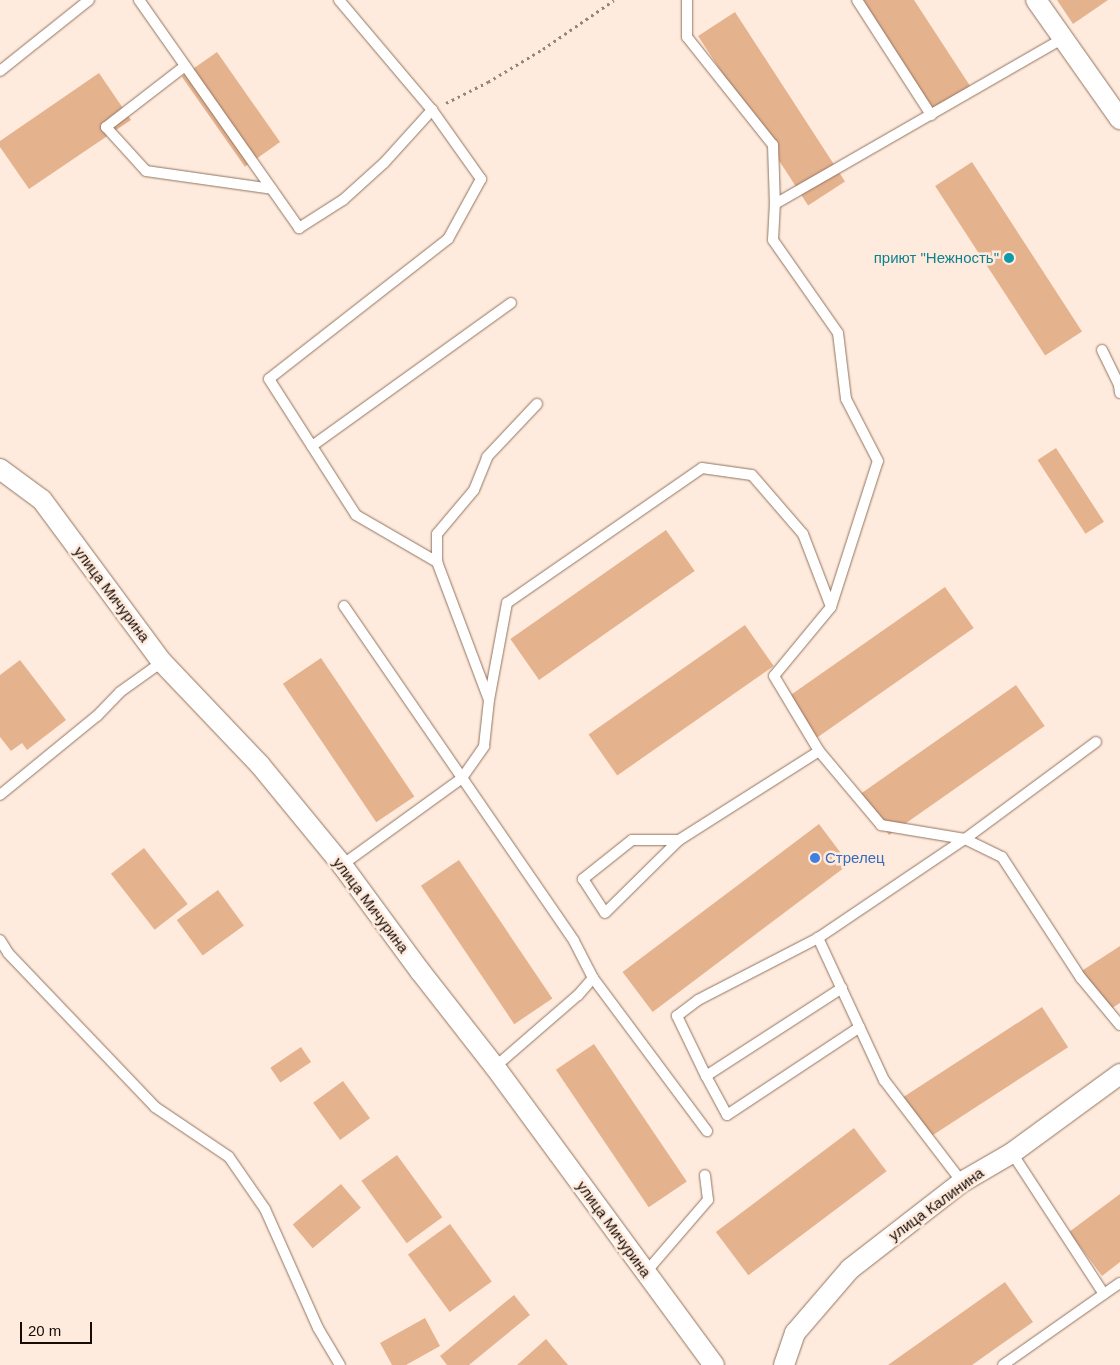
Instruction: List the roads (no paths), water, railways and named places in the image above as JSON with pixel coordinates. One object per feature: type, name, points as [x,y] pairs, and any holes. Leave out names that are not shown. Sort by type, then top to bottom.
[{"type":"street","points":[[1036,0],[1120,119]]},
{"type":"street","name":"улица Мичурина","points":[[0,470],[42,500],[162,662],[260,765],[342,864],[420,971],[495,1067],[714,1365]]},
{"type":"street","name":"улица Калинина","points":[[784,1365],[795,1333],[850,1269],[962,1182],[1012,1153],[1120,1074]]},
{"type":"lane","points":[[0,71],[90,0]]},
{"type":"lane","points":[[139,0],[299,228],[343,200],[384,163],[432,110]]},
{"type":"lane","points":[[339,0],[432,110],[481,179],[448,239],[269,379],[356,515],[437,562]]},
{"type":"lane","points":[[687,0],[687,37],[773,145],[775,204],[773,240],[838,333],[846,399],[878,461],[831,607],[774,676],[819,751],[881,825],[965,839],[1002,857],[1081,978],[1120,1025]]},
{"type":"lane","points":[[857,0],[931,115]]},
{"type":"lane","points":[[775,204],[1062,39]]},
{"type":"lane","points":[[185,66],[106,127],[146,171],[272,190]]},
{"type":"lane","points":[[312,446],[511,303]]},
{"type":"lane","points":[[1102,350],[1120,385],[1120,393]]},
{"type":"lane","points":[[489,700],[437,562],[437,534],[474,490],[487,457],[537,404]]},
{"type":"lane","points":[[342,864],[462,778],[484,746],[489,700],[508,603],[702,468],[752,475],[803,534],[831,607]]},
{"type":"lane","points":[[344,606],[574,941],[593,978],[707,1131]]},
{"type":"lane","points":[[0,795],[97,716],[120,692],[162,662]]},
{"type":"lane","points":[[860,1027],[728,1115],[706,1076],[677,1016],[698,1000],[818,938],[965,839],[1096,742]]},
{"type":"lane","points":[[679,840],[632,840],[583,879],[604,913],[679,840],[819,751]]},
{"type":"lane","points":[[818,938],[884,1080],[962,1182]]},
{"type":"lane","points":[[0,940],[8,953],[156,1106],[229,1157],[265,1209],[318,1328],[340,1365]]},
{"type":"lane","points":[[495,1067],[578,995],[593,978]]},
{"type":"lane","points":[[706,1076],[842,988]]},
{"type":"lane","points":[[1012,1153],[1104,1294]]},
{"type":"lane","points":[[646,1272],[708,1200],[706,1175]]},
{"type":"lane","points":[[1003,1365],[1120,1282]]},
{"type":"place","name":"приют \"Нежность\"","points":[[1009,258]]},
{"type":"place","name":"Стрелец","points":[[815,858]]}]
